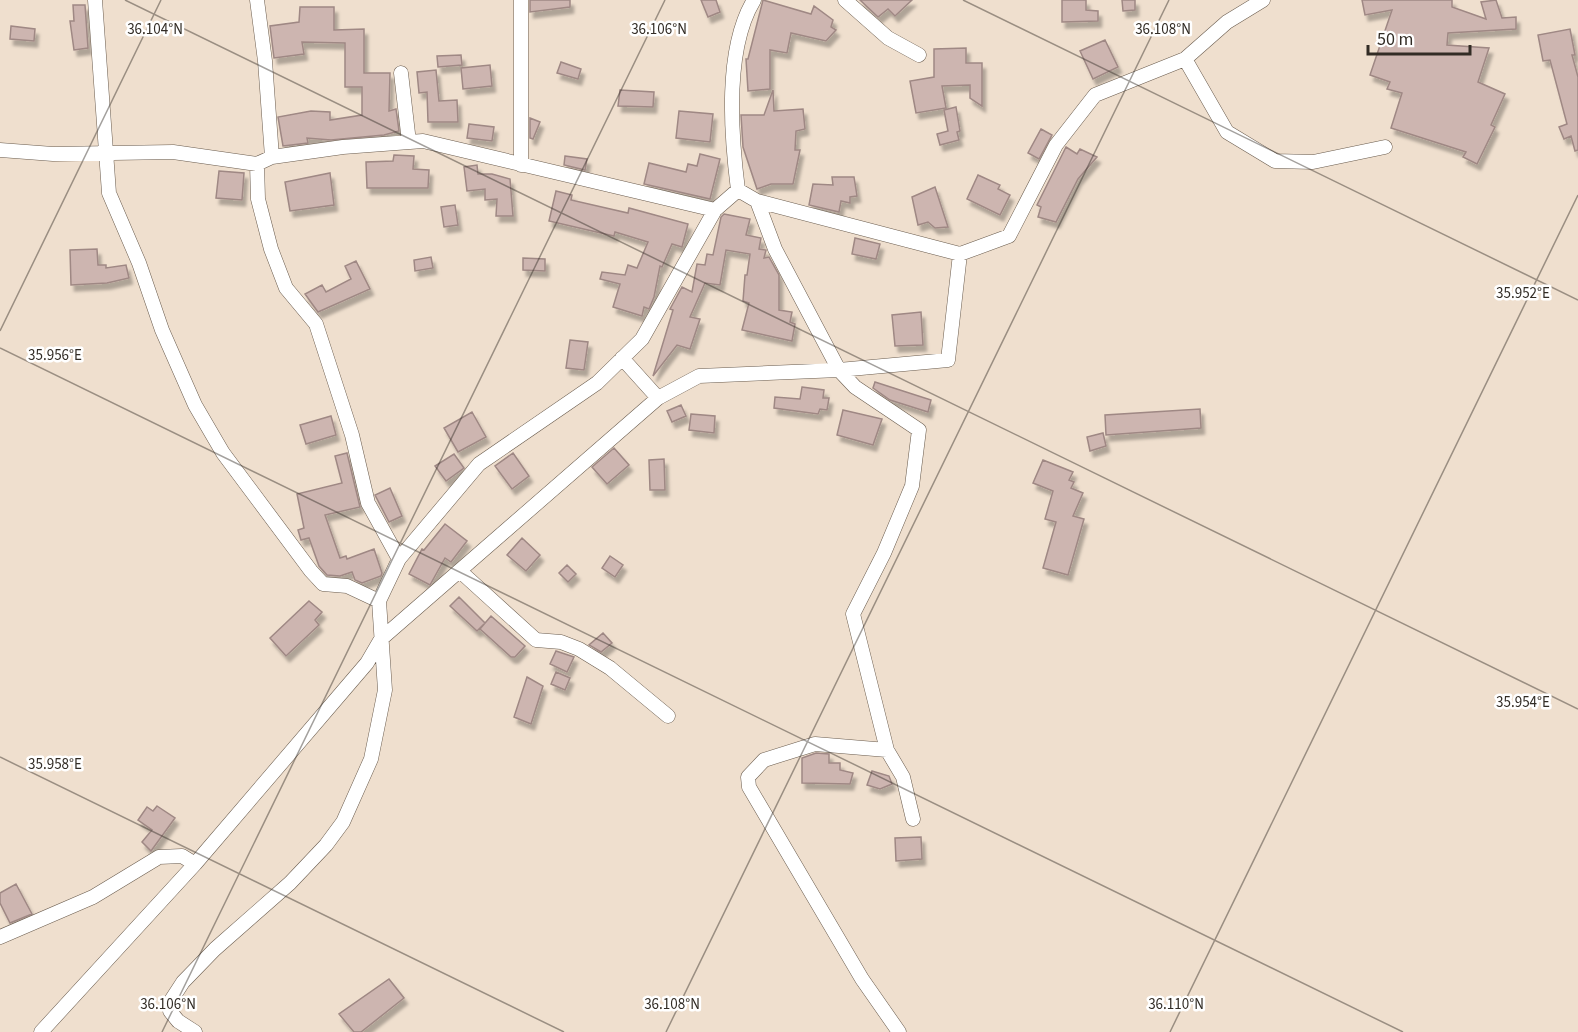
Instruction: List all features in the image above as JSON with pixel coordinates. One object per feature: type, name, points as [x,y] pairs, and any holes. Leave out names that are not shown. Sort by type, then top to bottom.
[{"type":"street","points":[[95,0],[110,193],[139,263],[162,330],[195,405],[223,453],[323,584],[347,586],[379,601]]},
{"type":"street","points":[[257,0],[265,61],[272,157]]},
{"type":"street","points":[[520,0],[521,165]]},
{"type":"street","points":[[738,190],[732,127],[735,59],[747,12],[754,0]]},
{"type":"street","points":[[845,0],[888,38],[919,55]]},
{"type":"street","points":[[738,190],[757,201],[960,254],[1009,236],[1056,145],[1095,95],[1185,58],[1227,22],[1263,0]]},
{"type":"street","points":[[1185,58],[1227,132],[1275,161],[1312,162],[1385,147]]},
{"type":"street","points":[[401,73],[409,142]]},
{"type":"street","points":[[0,150],[107,155],[173,152],[257,164],[272,157],[343,147],[423,141],[715,210]]},
{"type":"street","points":[[257,164],[258,199],[271,249],[286,288],[316,324],[352,435],[368,503],[399,559]]},
{"type":"street","points":[[195,1032],[178,1021],[170,1011],[170,1002],[183,982],[290,883],[326,844],[343,822],[371,759],[385,690],[379,601],[399,559],[479,464],[597,383],[642,339],[715,210],[738,190]]},
{"type":"street","points":[[757,201],[775,249],[839,370],[855,387],[919,430],[912,486],[884,553],[853,614],[887,750],[903,777],[914,819]]},
{"type":"street","points":[[41,1032],[195,864],[367,663],[381,639],[461,572],[658,398],[699,376],[839,370],[948,360],[960,254]]},
{"type":"street","points":[[622,358],[658,398]]},
{"type":"street","points":[[461,572],[536,640],[561,642],[579,649],[619,675],[668,716]]},
{"type":"street","points":[[887,750],[815,744],[764,760],[748,777],[749,787],[856,969],[899,1032]]},
{"type":"street","points":[[0,937],[93,897],[159,857],[182,856],[195,864]]},
{"type":"building","points":[[530,0],[570,0],[570,7],[530,12]]},
{"type":"building","points":[[701,0],[716,0],[720,12],[708,17]]},
{"type":"building","points":[[763,0],[811,14],[814,6],[833,20],[831,27],[836,30],[826,41],[791,33],[787,53],[770,50],[770,89],[748,91],[746,59],[748,59]]},
{"type":"building","points":[[860,0],[912,0],[895,16],[888,9],[878,17]]},
{"type":"building","points":[[1062,0],[1086,0],[1086,10],[1098,11],[1098,21],[1062,22]]},
{"type":"building","points":[[1122,0],[1135,0],[1135,10],[1123,11]]},
{"type":"building","points":[[1362,0],[1452,0],[1452,7],[1486,19],[1481,2],[1496,0],[1502,18],[1516,17],[1516,29],[1448,33],[1447,45],[1489,48],[1478,82],[1505,94],[1491,125],[1495,127],[1477,164],[1463,157],[1466,152],[1391,128],[1402,93],[1387,89],[1390,82],[1370,75],[1392,10],[1365,15]]},
{"type":"building","points":[[73,5],[85,5],[88,48],[74,50],[70,21],[74,21]]},
{"type":"building","points":[[300,7],[334,7],[334,30],[364,29],[364,73],[390,73],[389,111],[396,109],[399,131],[384,135],[331,140],[307,138],[308,143],[283,146],[278,117],[311,111],[330,112],[330,120],[362,115],[362,87],[345,87],[345,43],[302,42],[304,54],[274,58],[270,26],[299,22]]},
{"type":"building","points":[[11,26],[35,29],[34,41],[10,39]]},
{"type":"building","points":[[1570,29],[1575,55],[1572,55],[1578,77],[1578,150],[1575,151],[1571,136],[1564,139],[1559,127],[1567,124],[1550,60],[1543,61],[1538,35]]},
{"type":"building","points":[[1105,40],[1118,67],[1093,79],[1080,51]]},
{"type":"building","points":[[966,48],[966,63],[982,63],[982,106],[970,98],[970,85],[942,86],[946,108],[916,113],[910,81],[934,77],[934,49]]},
{"type":"building","points":[[461,55],[462,65],[438,67],[437,56]]},
{"type":"building","points":[[561,62],[581,69],[578,79],[557,73]]},
{"type":"building","points":[[490,65],[492,86],[463,89],[461,68]]},
{"type":"building","points":[[436,70],[439,101],[457,100],[458,122],[428,122],[427,92],[419,93],[417,72]]},
{"type":"building","points":[[620,90],[654,92],[653,107],[618,106]]},
{"type":"building","points":[[773,90],[774,111],[803,109],[805,129],[796,131],[795,150],[800,150],[793,184],[771,184],[757,189],[743,147],[741,115],[764,115]]},
{"type":"building","points":[[956,107],[960,131],[957,132],[959,140],[940,145],[937,134],[948,131],[944,110]]},
{"type":"building","points":[[679,111],[713,114],[710,142],[676,138]]},
{"type":"building","points":[[530,118],[540,122],[533,139],[530,138]]},
{"type":"building","points":[[469,124],[494,127],[492,141],[467,138]]},
{"type":"building","points":[[1041,129],[1052,135],[1039,159],[1028,153]]},
{"type":"building","points":[[1066,147],[1077,154],[1080,149],[1097,157],[1078,179],[1056,222],[1038,217],[1041,207],[1037,205]]},
{"type":"building","points":[[700,154],[720,159],[710,199],[644,184],[649,163],[686,172],[688,164],[697,166]]},
{"type":"building","points":[[394,155],[414,156],[413,169],[429,170],[428,188],[367,188],[366,162],[393,161]]},
{"type":"building","points":[[565,156],[587,159],[585,170],[564,165]]},
{"type":"building","points":[[477,165],[478,174],[492,174],[510,179],[513,216],[496,216],[497,199],[485,200],[485,189],[467,191],[464,167]]},
{"type":"building","points":[[219,171],[244,173],[242,200],[216,198]]},
{"type":"building","points":[[330,173],[334,205],[290,211],[285,182]]},
{"type":"building","points":[[978,175],[1000,185],[998,189],[1010,195],[1000,215],[967,199]]},
{"type":"building","points":[[832,177],[854,177],[857,196],[850,197],[850,203],[841,201],[839,212],[809,205],[813,184],[833,185]]},
{"type":"building","points":[[935,187],[948,227],[935,228],[928,222],[918,225],[912,197]]},
{"type":"building","points":[[556,191],[572,195],[571,200],[628,213],[629,208],[688,224],[682,247],[672,244],[662,267],[660,266],[654,297],[649,309],[644,307],[642,316],[613,307],[620,284],[600,279],[602,272],[625,275],[628,265],[637,268],[648,242],[615,232],[614,236],[549,221]]},
{"type":"building","points":[[455,205],[458,225],[444,227],[441,207]]},
{"type":"building","points":[[724,214],[750,219],[746,235],[761,238],[759,249],[766,250],[764,258],[769,257],[779,275],[779,310],[792,312],[790,322],[795,324],[792,341],[742,330],[749,303],[743,301],[745,275],[747,275],[750,254],[726,250],[720,285],[705,283],[690,317],[700,319],[690,349],[677,345],[653,376],[673,310],[670,309],[682,287],[692,292],[697,264],[705,265],[707,254],[713,255],[721,217]]},
{"type":"building","points":[[855,238],[880,244],[876,259],[852,254]]},
{"type":"building","points":[[97,249],[98,265],[106,265],[106,268],[126,265],[129,278],[107,283],[71,285],[70,250]]},
{"type":"building","points":[[431,257],[433,268],[415,271],[414,260]]},
{"type":"building","points":[[523,258],[545,259],[545,271],[523,270]]},
{"type":"building","points":[[356,261],[370,289],[318,312],[305,294],[322,285],[326,292],[351,279],[345,266]]},
{"type":"building","points":[[921,312],[923,345],[895,346],[892,315]]},
{"type":"building","points":[[570,340],[588,342],[584,370],[566,368]]},
{"type":"building","points":[[875,382],[931,400],[928,412],[890,400],[873,388]]},
{"type":"building","points":[[802,387],[824,390],[823,398],[829,398],[827,410],[820,409],[818,414],[774,408],[775,397],[800,399]]},
{"type":"building","points":[[681,405],[686,416],[672,422],[667,411]]},
{"type":"building","points":[[1200,409],[1201,428],[1106,435],[1105,415]]},
{"type":"building","points":[[843,410],[882,419],[873,445],[837,435]]},
{"type":"building","points":[[472,412],[486,437],[458,452],[444,428]]},
{"type":"building","points":[[691,414],[715,416],[714,433],[689,430]]},
{"type":"building","points":[[331,416],[336,435],[306,444],[300,425]]},
{"type":"building","points":[[1103,433],[1106,446],[1090,451],[1087,437]]},
{"type":"building","points":[[614,448],[629,465],[607,484],[592,467]]},
{"type":"building","points":[[347,453],[360,507],[325,515],[340,558],[346,556],[347,559],[374,549],[381,576],[362,583],[355,580],[352,572],[340,576],[327,575],[319,566],[309,538],[301,540],[298,530],[304,528],[297,494],[342,483],[335,456]]},
{"type":"building","points":[[513,453],[529,476],[512,489],[495,466]]},
{"type":"building","points":[[454,454],[464,468],[446,481],[435,466]]},
{"type":"building","points":[[664,459],[665,490],[650,490],[649,460]]},
{"type":"building","points":[[1043,460],[1073,472],[1069,480],[1074,482],[1071,488],[1083,493],[1073,516],[1084,519],[1068,575],[1043,568],[1056,522],[1045,519],[1053,491],[1033,483]]},
{"type":"building","points":[[390,488],[402,516],[389,522],[375,495]]},
{"type":"building","points":[[445,524],[467,541],[451,562],[445,558],[430,585],[409,574],[422,549],[424,550]]},
{"type":"building","points":[[522,538],[540,555],[526,571],[507,555]]},
{"type":"building","points":[[610,556],[623,565],[615,577],[602,568]]},
{"type":"building","points":[[567,565],[576,574],[568,582],[559,573]]},
{"type":"building","points":[[459,597],[485,623],[477,631],[450,606]]},
{"type":"building","points":[[309,601],[322,612],[315,620],[319,625],[286,656],[270,638]]},
{"type":"building","points":[[491,616],[525,646],[515,657],[511,657],[480,629]]},
{"type":"building","points":[[603,633],[612,643],[601,652],[589,645]]},
{"type":"building","points":[[556,651],[574,657],[567,672],[550,664]]},
{"type":"building","points":[[556,672],[570,678],[565,690],[551,684]]},
{"type":"building","points":[[527,677],[543,686],[531,724],[514,717]]},
{"type":"building","points":[[816,753],[829,754],[829,763],[840,763],[840,770],[853,773],[850,784],[802,783],[802,758]]},
{"type":"building","points":[[872,771],[889,776],[892,784],[880,789],[867,785]]},
{"type":"building","points":[[157,806],[175,818],[151,851],[142,842],[152,830],[138,820],[147,807],[153,811]]},
{"type":"building","points":[[921,837],[922,859],[896,861],[895,838]]},
{"type":"building","points":[[16,884],[32,914],[10,923],[0,903],[0,893]]},
{"type":"building","points":[[389,979],[404,998],[361,1032],[354,1032],[339,1014]]}]
